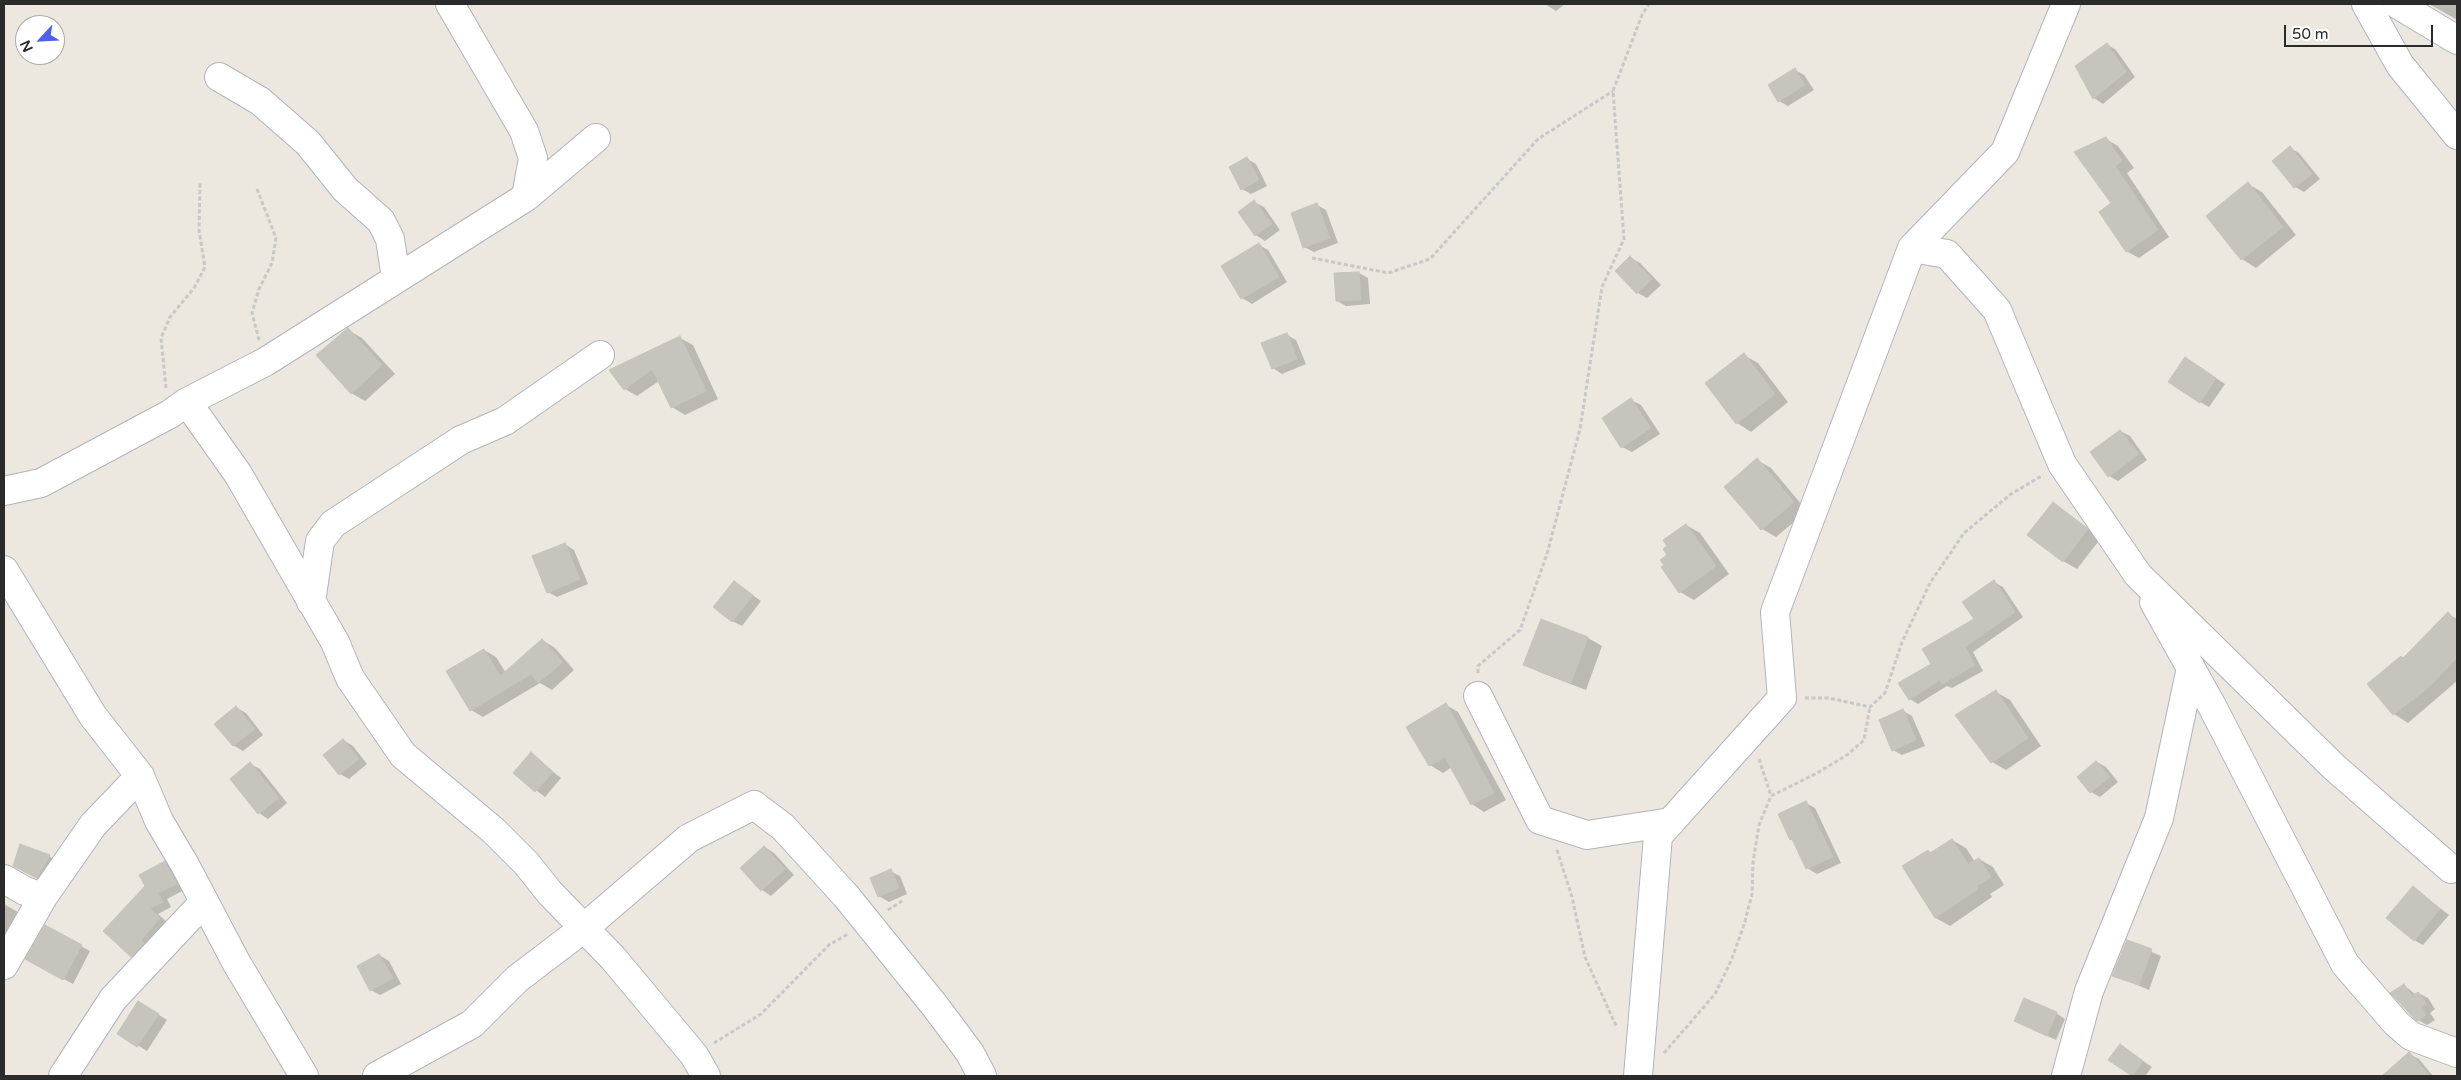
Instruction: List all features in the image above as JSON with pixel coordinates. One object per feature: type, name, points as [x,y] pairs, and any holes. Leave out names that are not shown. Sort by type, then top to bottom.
[{"type":"street","points":[[450,4],[524,131],[533,158],[526,197]]},
{"type":"street","points":[[1638,1076],[1658,836],[1782,698],[1775,612],[1912,248],[2005,152],[2066,4]]},
{"type":"street","points":[[2366,4],[2400,65],[2457,134]]},
{"type":"street","points":[[2397,4],[2457,40]]},
{"type":"street","points":[[219,77],[260,101],[308,143],[345,189],[381,221],[390,239],[396,278]]},
{"type":"street","points":[[4,491],[41,483],[265,362],[526,197],[596,138]]},
{"type":"street","points":[[1912,248],[1947,254],[1997,310],[2062,464],[2138,574],[2191,668],[2346,964],[2396,1023],[2411,1036],[2457,1053]]},
{"type":"street","points":[[311,602],[320,542],[333,524],[461,440],[504,421],[600,355]]},
{"type":"street","points":[[179,408],[238,474],[335,642],[350,678],[404,755],[494,831],[613,958],[700,1066]]},
{"type":"street","points":[[4,570],[93,716],[140,776],[159,821],[236,962],[304,1076]]},
{"type":"street","points":[[2138,574],[2334,767],[2451,869]]},
{"type":"street","points":[[2066,1076],[2089,991],[2159,818],[2191,668]]},
{"type":"street","points":[[1478,696],[1540,820],[1587,835],[1670,822]]},
{"type":"street","points":[[4,965],[43,897],[93,825],[140,776]]},
{"type":"street","points":[[377,1076],[472,1024],[517,979],[584,928],[689,838],[754,805],[783,827],[846,896],[866,924],[935,1006],[970,1053],[982,1076]]},
{"type":"street","points":[[4,879],[43,897]]},
{"type":"street","points":[[63,1076],[113,999],[204,902]]},
{"type":"path","points":[[1478,696],[1478,666],[1520,630],[1547,554],[1580,429],[1602,287],[1624,239],[1613,91],[1642,15],[1649,4]]},
{"type":"path","points":[[1312,258],[1388,273],[1430,259],[1538,139],[1613,91]]},
{"type":"path","points":[[179,408],[161,338],[170,317],[194,288],[205,268],[199,230],[200,183]]},
{"type":"path","points":[[257,190],[276,238],[272,263],[259,289],[252,313],[265,362]]},
{"type":"path","points":[[1661,1057],[1714,994],[1731,961],[1744,925],[1752,894],[1753,862],[1759,825],[1771,796],[1819,772],[1847,755],[1864,740],[1870,707],[1885,693],[1902,642],[1930,583],[1964,532],[2012,494],[2062,464]]},
{"type":"path","points":[[1782,698],[1828,698],[1870,707]]},
{"type":"path","points":[[1755,727],[1760,764],[1771,796]]},
{"type":"path","points":[[1540,820],[1556,849],[1572,897],[1585,957],[1619,1034]]},
{"type":"path","points":[[700,1066],[761,1014],[829,945],[902,901]]},
{"type":"building","points":[[2107,43],[2126,72],[2093,99],[2075,66]]},
{"type":"building","points":[[1795,68],[1805,85],[1778,102],[1768,85]]},
{"type":"building","points":[[2106,137],[2122,161],[2115,166],[2158,230],[2126,252],[2099,212],[2111,203],[2074,152]]},
{"type":"building","points":[[2290,146],[2312,174],[2294,188],[2272,161]]},
{"type":"building","points":[[1247,157],[1259,180],[1241,190],[1229,167]]},
{"type":"building","points":[[2248,182],[2283,227],[2241,260],[2206,216]]},
{"type":"building","points":[[1254,200],[1272,224],[1255,236],[1238,212]]},
{"type":"building","points":[[1317,203],[1330,238],[1303,248],[1291,213]]},
{"type":"building","points":[[1259,243],[1279,277],[1241,299],[1221,266]]},
{"type":"building","points":[[1630,256],[1652,279],[1637,294],[1615,271]]},
{"type":"building","points":[[1359,272],[1361,300],[1336,301],[1334,273]]},
{"type":"building","points":[[348,328],[382,365],[351,394],[316,355]]},
{"type":"building","points":[[1287,333],[1297,359],[1272,369],[1261,343]]},
{"type":"building","points":[[680,336],[706,391],[671,408],[652,369],[624,390],[609,370]]},
{"type":"building","points":[[1744,353],[1775,394],[1736,424],[1705,383]]},
{"type":"building","points":[[2185,357],[2216,378],[2200,403],[2168,382]]},
{"type":"building","points":[[1631,398],[1651,428],[1621,448],[1602,418]]},
{"type":"building","points":[[2120,430],[2139,454],[2108,477],[2090,452]]},
{"type":"building","points":[[1757,458],[1794,502],[1761,530],[1724,487]]},
{"type":"building","points":[[2053,502],[2088,529],[2063,562],[2027,535]]},
{"type":"building","points":[[1686,524],[1716,566],[1679,593],[1661,567],[1664,565],[1660,560],[1667,555],[1663,549],[1667,546],[1663,540]]},
{"type":"building","points":[[565,543],[580,579],[547,593],[532,556]]},
{"type":"building","points":[[1994,580],[2015,612],[1965,647],[1975,665],[1942,684],[1940,680],[1909,700],[1898,683],[1931,664],[1922,649],[1974,619],[1962,602]]},
{"type":"building","points":[[734,581],[753,595],[732,622],[713,607]]},
{"type":"building","points":[[2448,612],[2457,623],[2457,658],[2428,688],[2393,715],[2367,684],[2401,656],[2403,658]]},
{"type":"building","points":[[1541,619],[1588,637],[1571,683],[1523,665]]},
{"type":"building","points":[[542,639],[563,662],[538,683],[531,674],[470,711],[446,671],[484,649],[500,676]]},
{"type":"building","points":[[1996,690],[2028,738],[1991,763],[1955,715]]},
{"type":"building","points":[[1446,703],[1494,793],[1471,805],[1445,757],[1429,766],[1406,727]]},
{"type":"building","points":[[236,706],[255,729],[233,746],[214,724]]},
{"type":"building","points":[[1903,709],[1916,740],[1892,751],[1879,720]]},
{"type":"building","points":[[343,739],[359,759],[339,775],[323,755]]},
{"type":"building","points":[[531,752],[553,772],[535,792],[513,773]]},
{"type":"building","points":[[2096,761],[2110,777],[2090,793],[2077,777]]},
{"type":"building","points":[[250,762],[279,798],[258,814],[230,779]]},
{"type":"building","points":[[1806,801],[1833,857],[1806,869],[1778,814]]},
{"type":"building","points":[[1952,839],[1968,864],[1979,858],[1991,877],[1977,886],[1978,889],[1935,918],[1902,866],[1928,850],[1930,853]]},
{"type":"building","points":[[20,844],[50,855],[37,878],[13,866]]},
{"type":"building","points":[[764,846],[785,869],[761,891],[740,868]]},
{"type":"building","points":[[165,861],[177,884],[158,893],[163,902],[150,908],[160,918],[141,940],[144,943],[131,957],[103,931],[145,886],[139,875]]},
{"type":"building","points":[[891,869],[899,888],[878,897],[870,878]]},
{"type":"building","points":[[2413,886],[2440,909],[2414,941],[2386,918]]},
{"type":"building","points":[[45,925],[82,945],[63,980],[25,959]]},
{"type":"building","points":[[2127,940],[2152,949],[2139,985],[2112,976]]},
{"type":"building","points":[[379,954],[393,978],[370,991],[357,966]]},
{"type":"building","points":[[2404,984],[2412,996],[2418,992],[2427,1004],[2422,1007],[2426,1015],[2417,1021],[2390,993]]},
{"type":"building","points":[[2024,998],[2057,1012],[2047,1036],[2014,1021]]},
{"type":"building","points":[[138,1001],[159,1014],[137,1047],[117,1034]]},
{"type":"building","points":[[2120,1044],[2143,1061],[2132,1076],[2108,1060]]},
{"type":"building","points":[[2409,1052],[2430,1076],[2382,1076]]}]
